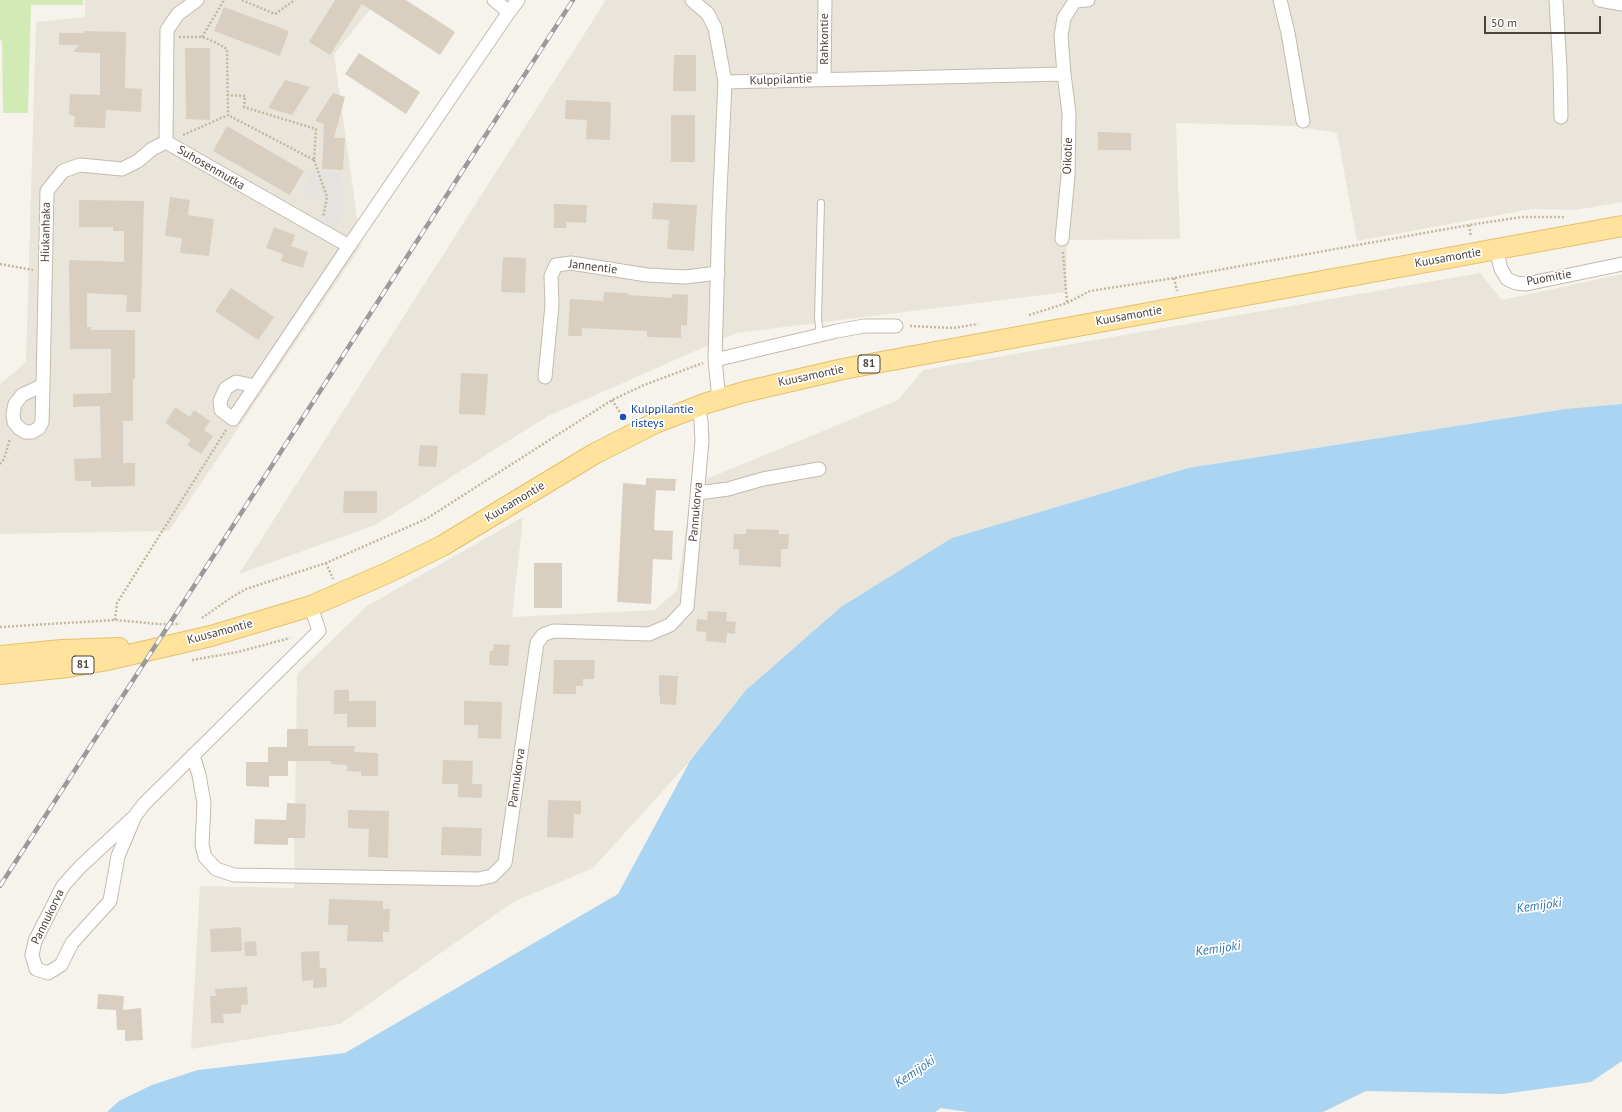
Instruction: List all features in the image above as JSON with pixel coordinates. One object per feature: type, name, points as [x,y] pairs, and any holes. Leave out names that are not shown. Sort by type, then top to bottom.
[{"type":"main road","name":"Kuusamontie","points":[[0,674],[68,667],[107,660],[210,636],[311,606],[387,573],[442,546],[594,454],[655,423],[719,399],[778,383],[843,369],[1622,226]]},
{"type":"main road","name":"Kuusamontie","points":[[0,656],[62,650],[164,646]]},
{"type":"street","name":"Suhosenmutka","points":[[197,0],[178,14],[167,30],[166,142],[349,246]]},
{"type":"street","points":[[494,0],[509,12]]},
{"type":"street","points":[[255,386],[236,382],[226,388],[220,401],[221,410],[233,419],[349,246],[518,0]]},
{"type":"street","points":[[692,0],[708,14],[715,28],[725,82],[719,214],[715,360],[719,399]]},
{"type":"street","name":"Rahkontie","points":[[824,79],[825,0]]},
{"type":"street","points":[[1064,74],[1062,36],[1064,18],[1075,2],[1088,0]]},
{"type":"street","points":[[1280,0],[1288,33],[1303,121]]},
{"type":"street","points":[[1556,0],[1561,117]]},
{"type":"street","points":[[1600,0],[1622,4]]},
{"type":"street","name":"Kulppilantie","points":[[725,82],[1064,74]]},
{"type":"street","name":"Oikotie","points":[[1062,239],[1068,176],[1069,121],[1064,74]]},
{"type":"street","name":"Hiukanhaka","points":[[16,425],[25,432],[32,432],[39,428],[42,422],[47,191],[63,171],[80,165],[122,169],[138,161],[152,149],[166,142]]},
{"type":"street","name":"Puomitie","points":[[1496,249],[1501,269],[1507,279],[1526,284],[1622,264]]},
{"type":"street","name":"Jannentie","points":[[545,377],[552,305],[551,276],[556,265],[571,263],[647,275],[685,277],[718,273]]},
{"type":"street","points":[[715,360],[864,326],[896,326]]},
{"type":"street","points":[[16,425],[13,414],[15,404],[22,395],[43,385]]},
{"type":"street","name":"Pannukorva","points":[[193,754],[199,775],[204,803],[202,845],[205,857],[216,869],[234,875],[478,880],[492,876],[505,863],[537,643],[543,635],[553,631],[649,634],[670,625],[687,607],[702,441],[701,421],[698,407]]},
{"type":"street","points":[[698,493],[728,490],[763,479],[819,469]]},
{"type":"street","name":"Pannukorva","points":[[135,816],[118,856],[110,901],[72,943],[61,965],[48,973],[36,969],[32,955],[35,941],[63,886],[80,867],[135,816],[144,804],[193,754],[319,631],[311,606]]},
{"type":"lane","points":[[820,335],[818,318],[821,203]]},
{"type":"path","points":[[202,37],[224,0]]},
{"type":"path","points":[[242,0],[275,14],[295,0]]},
{"type":"path","points":[[168,37],[202,37],[227,49],[228,115]]},
{"type":"path","points":[[227,95],[245,96],[244,107],[316,129],[314,160],[327,197],[325,213],[318,229]]},
{"type":"path","points":[[166,142],[228,115]]},
{"type":"path","points":[[228,115],[314,160]]},
{"type":"path","points":[[1025,316],[1067,303],[1090,291],[1174,278],[1522,217],[1571,217]]},
{"type":"path","points":[[1470,225],[1472,239]]},
{"type":"path","points":[[1062,239],[1067,303]]},
{"type":"path","points":[[0,264],[45,272]]},
{"type":"path","points":[[1174,278],[1178,294]]},
{"type":"path","points":[[896,326],[953,328],[982,324]]},
{"type":"path","points":[[198,620],[205,618],[232,597],[246,590],[326,563],[426,519],[612,400],[644,385],[693,366],[715,360]]},
{"type":"path","points":[[612,400],[623,417]]},
{"type":"path","points":[[115,620],[117,603],[233,419]]},
{"type":"path","points":[[0,464],[4,460],[10,437],[16,425]]},
{"type":"path","points":[[326,563],[334,582]]},
{"type":"path","points":[[0,627],[115,620],[158,624],[183,624]]},
{"type":"shaded area","points":[[85,0],[378,0],[334,54],[361,246],[169,531],[0,534],[0,384],[26,362],[36,22],[85,17]]},
{"type":"shaded area","points":[[606,0],[1622,0],[1622,202],[1576,210],[1531,209],[1357,241],[1337,133],[1294,126],[1176,123],[1180,239],[1067,240],[1066,292],[736,333],[548,416],[375,525],[239,574]]},
{"type":"shaded area","points":[[309,171],[342,173],[343,216],[330,232],[315,222],[320,216],[321,200],[304,197]]},
{"type":"shaded area","points":[[1480,273],[1502,300],[1622,274],[1622,404],[1565,409],[1188,468],[952,538],[745,691],[690,761],[593,868],[513,902],[340,1024],[191,1049],[200,886],[294,888],[297,674],[367,606],[523,517],[512,617],[655,610],[677,590],[692,485],[898,400],[923,370]]},
{"type":"green space","points":[[0,0],[83,0],[83,5],[31,5],[28,113],[3,113]]},
{"type":"water","name":"Kemijoki","points":[[1622,404],[1622,1061],[1591,1082],[1503,1094],[1366,1091],[1323,1112],[968,1112],[941,1108],[935,1112],[107,1112],[119,1101],[152,1085],[198,1070],[345,1053],[618,894],[690,761],[745,691],[841,607],[952,538],[1188,468],[1565,409]]},
{"type":"building","points":[[335,0],[406,0],[455,32],[440,55],[362,4],[330,55],[309,42]]},
{"type":"building","points":[[224,7],[289,31],[280,56],[214,31]]},
{"type":"building","points":[[85,31],[126,32],[125,88],[142,89],[141,112],[106,110],[105,128],[74,127],[75,116],[69,115],[70,94],[100,95],[100,53],[73,52],[79,45],[59,45],[59,33],[85,33]]},
{"type":"building","points":[[185,48],[210,48],[210,120],[186,119]]},
{"type":"building","points":[[359,53],[420,92],[406,114],[345,74]]},
{"type":"building","points":[[674,55],[696,55],[696,91],[673,91]]},
{"type":"building","points":[[285,80],[310,87],[292,115],[268,108]]},
{"type":"building","points":[[333,93],[345,97],[334,138],[345,138],[343,170],[322,169],[324,124],[315,121]]},
{"type":"building","points":[[566,100],[611,102],[610,140],[586,139],[587,120],[565,119]]},
{"type":"building","points":[[671,115],[695,115],[695,162],[671,162]]},
{"type":"building","points":[[227,126],[304,171],[290,195],[213,151]]},
{"type":"building","points":[[1098,132],[1131,133],[1131,150],[1098,150]]},
{"type":"building","points":[[170,197],[190,200],[188,215],[214,219],[209,256],[180,253],[182,238],[165,236]]},
{"type":"building","points":[[79,200],[144,201],[141,312],[126,312],[127,295],[87,293],[87,327],[91,327],[91,330],[135,330],[133,421],[123,421],[123,463],[135,463],[135,486],[91,487],[91,481],[75,481],[74,459],[101,458],[100,406],[73,407],[73,394],[111,393],[111,349],[70,349],[69,260],[124,262],[124,231],[113,231],[113,227],[79,227]]},
{"type":"building","points":[[653,203],[697,205],[694,251],[667,249],[669,220],[652,219]]},
{"type":"building","points":[[554,204],[587,205],[586,223],[566,222],[566,228],[554,228]]},
{"type":"building","points":[[274,227],[295,235],[291,246],[308,252],[303,268],[281,261],[283,254],[266,248]]},
{"type":"building","points":[[503,257],[526,258],[525,293],[501,292]]},
{"type":"building","points":[[231,288],[274,317],[258,340],[215,311]]},
{"type":"building","points":[[604,292],[672,298],[672,294],[688,295],[687,326],[681,325],[681,338],[647,337],[647,331],[582,328],[582,336],[568,336],[570,299],[603,301]]},
{"type":"building","points":[[461,373],[488,374],[485,415],[459,414]]},
{"type":"building","points":[[175,407],[190,417],[194,410],[210,421],[204,430],[213,436],[201,454],[187,445],[191,440],[165,423]]},
{"type":"building","points":[[420,445],[438,446],[436,467],[418,466]]},
{"type":"building","points":[[646,478],[676,479],[675,491],[656,490],[654,530],[673,531],[672,560],[653,559],[651,604],[617,602],[623,483],[646,485]]},
{"type":"building","points":[[344,491],[377,491],[377,513],[343,513]]},
{"type":"building","points":[[746,529],[779,530],[779,534],[789,534],[788,549],[781,549],[781,567],[739,565],[739,549],[733,549],[734,534],[746,534]]},
{"type":"building","points":[[534,563],[562,563],[562,608],[534,608]]},
{"type":"building","points":[[708,611],[727,612],[726,621],[736,622],[735,634],[727,633],[726,643],[706,641],[706,632],[696,631],[697,619],[707,620]]},
{"type":"building","points":[[494,644],[510,645],[508,666],[489,665],[490,651],[493,651]]},
{"type":"building","points":[[554,660],[595,660],[594,679],[583,679],[583,686],[576,686],[576,694],[553,694]]},
{"type":"building","points":[[659,675],[678,676],[676,705],[660,704]]},
{"type":"building","points":[[334,690],[349,690],[349,701],[376,701],[376,727],[347,727],[347,714],[334,714]]},
{"type":"building","points":[[464,701],[502,702],[501,739],[478,738],[478,725],[464,725]]},
{"type":"building","points":[[287,729],[308,729],[308,746],[355,746],[354,752],[378,753],[378,776],[361,776],[361,772],[347,771],[347,765],[331,764],[331,761],[288,761],[288,776],[269,776],[269,787],[246,786],[246,762],[268,762],[268,747],[287,747]]},
{"type":"building","points":[[443,760],[473,761],[472,784],[482,784],[482,798],[458,797],[458,784],[442,784]]},
{"type":"building","points":[[548,800],[581,801],[581,814],[574,814],[573,838],[547,837]]},
{"type":"building","points":[[287,803],[306,804],[305,838],[288,838],[288,845],[254,844],[255,819],[286,820]]},
{"type":"building","points":[[348,810],[389,811],[388,858],[368,857],[369,829],[348,828]]},
{"type":"building","points":[[442,827],[482,828],[481,856],[441,855]]},
{"type":"building","points":[[329,899],[383,901],[383,909],[390,909],[389,932],[383,932],[383,942],[347,941],[348,925],[328,925]]},
{"type":"building","points":[[241,927],[242,951],[211,952],[210,929]]},
{"type":"building","points":[[256,941],[257,956],[245,956],[244,942]]},
{"type":"building","points":[[319,951],[320,968],[326,968],[327,987],[313,988],[313,980],[302,981],[301,952]]},
{"type":"building","points":[[247,987],[248,1004],[241,1005],[241,1013],[223,1014],[224,1023],[211,1023],[210,996],[216,996],[215,989]]},
{"type":"building","points":[[98,994],[124,996],[123,1010],[141,1008],[143,1040],[125,1041],[125,1030],[117,1030],[116,1010],[97,1009]]},
{"type":"railway","points":[[0,886],[573,0]]},
{"type":"place","name":"Kulppilantie risteys","points":[[623,417]]}]
